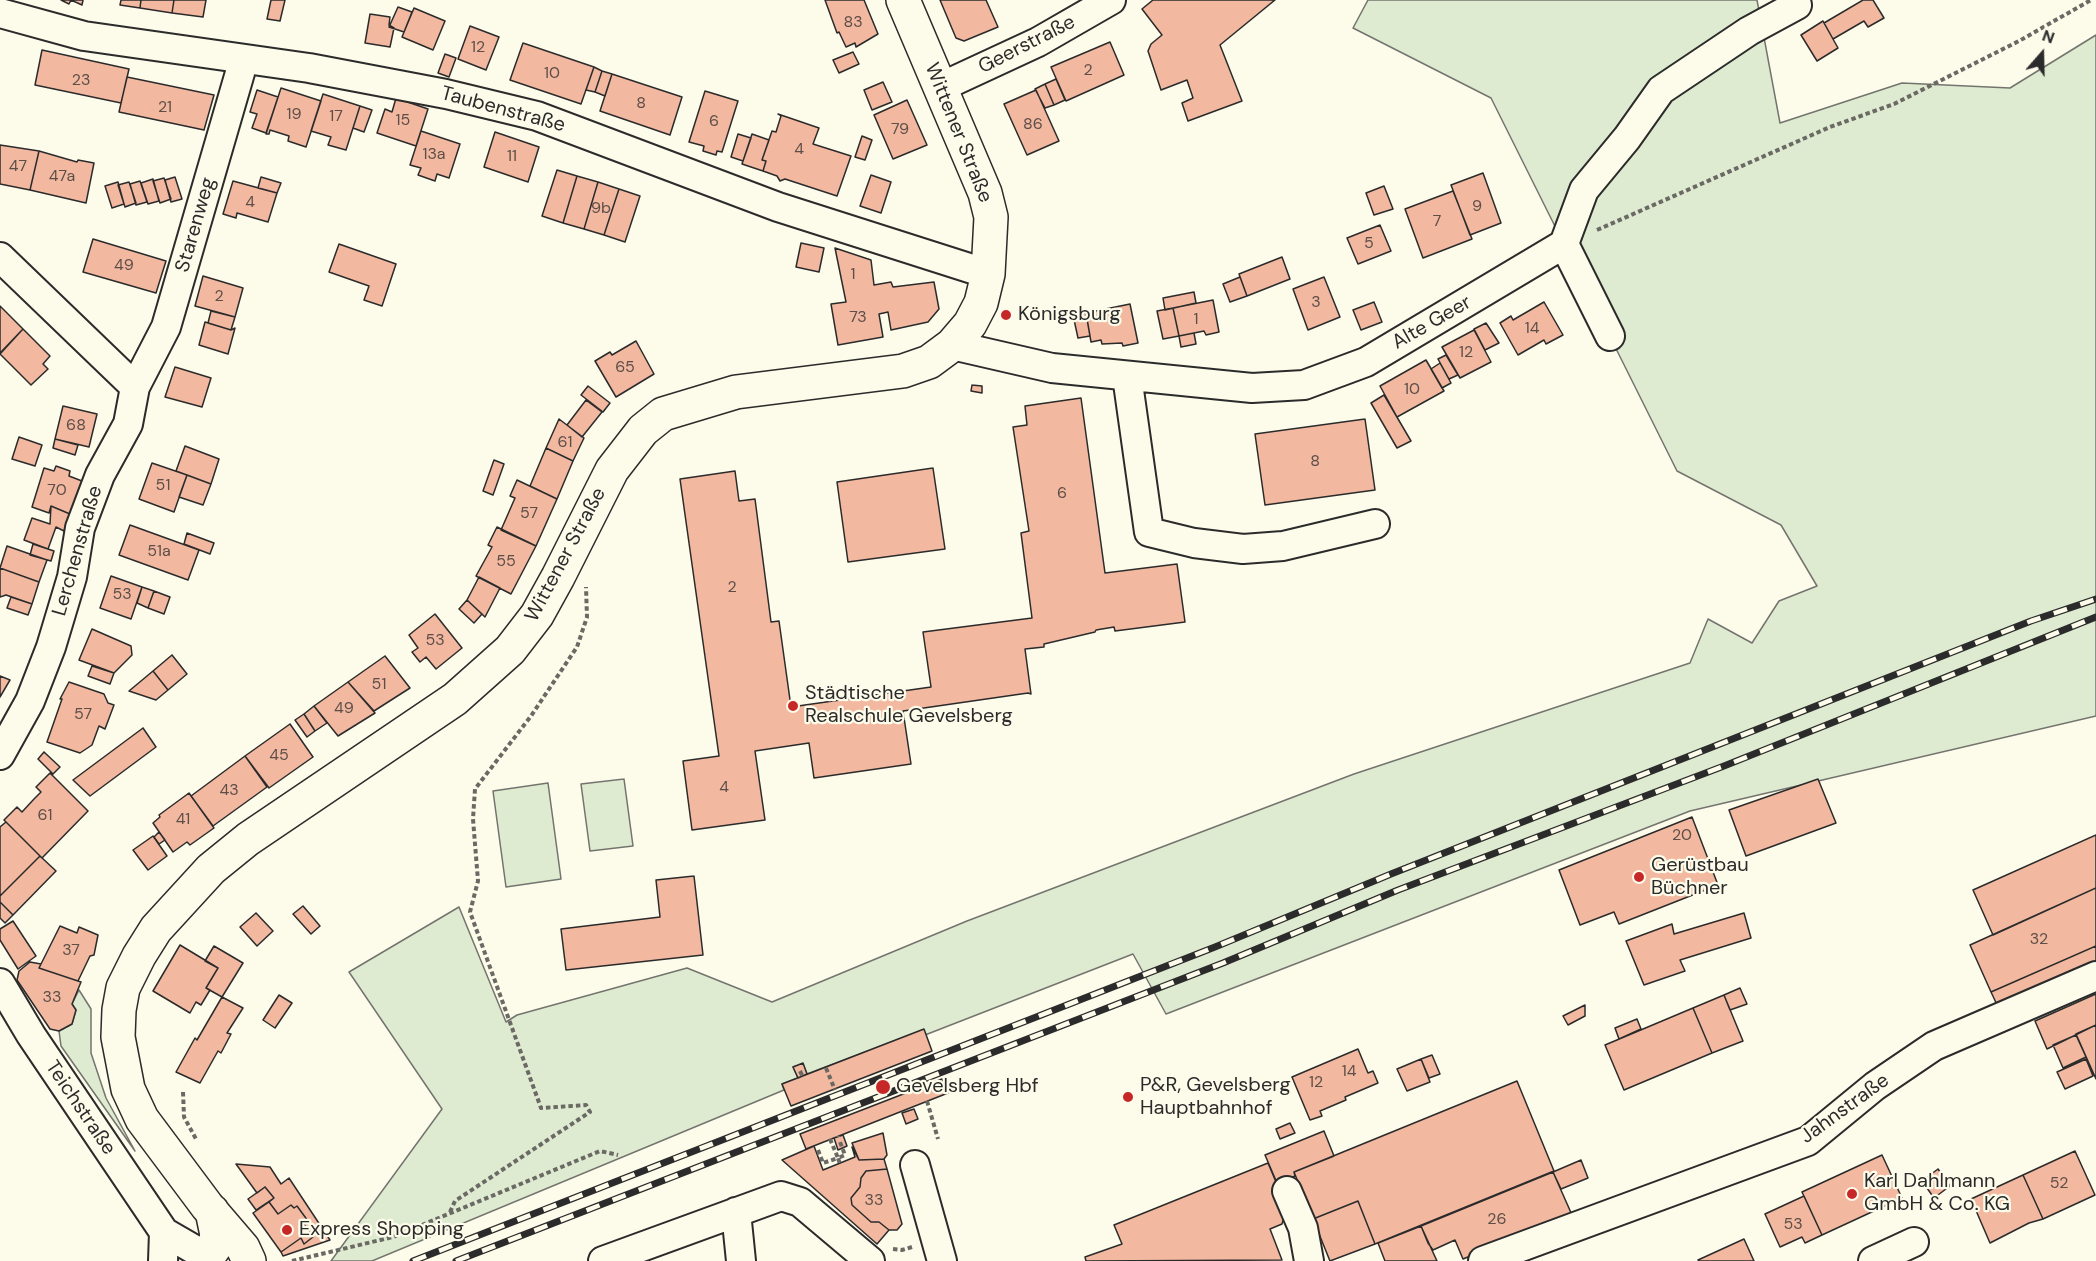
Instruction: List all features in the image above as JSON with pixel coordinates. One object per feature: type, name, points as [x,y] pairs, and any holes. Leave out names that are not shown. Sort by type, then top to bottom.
[{"type":"main road","name":"Wittener Straße","points":[[249,1261],[243,1248],[142,1119],[128,1089],[117,1037],[123,988],[156,929],[186,894],[226,857],[454,699],[510,650],[537,615],[558,578],[612,470],[643,430],[663,414],[736,392],[903,371],[929,362],[952,345],[970,324],[981,303],[988,274],[991,218],[985,193],[903,0]]},
{"type":"main road","points":[[211,1260],[217,1236],[212,1211]]},
{"type":"street","name":"Geerstraße","points":[[941,87],[1038,42],[1112,0]]},
{"type":"street","points":[[1610,336],[1564,244],[1584,190],[1662,90],[1749,31],[1797,5]]},
{"type":"street","name":"Taubenstraße","points":[[0,13],[84,36],[309,68],[446,94],[537,116],[778,207],[988,274]]},
{"type":"street","name":"Starenweg","points":[[135,387],[166,327],[244,59]]},
{"type":"street","name":"Alte Geer","points":[[952,345],[1052,368],[1252,388],[1304,385],[1366,362],[1564,244]]},
{"type":"street","points":[[0,257],[135,387]]},
{"type":"street","points":[[1127,376],[1149,532],[1194,543],[1243,549],[1283,546],[1375,524]]},
{"type":"street","name":"Lerchenstraße","points":[[0,755],[30,701],[51,647],[72,577],[80,528],[100,475],[128,424],[135,387]]},
{"type":"street","name":"Jahnstraße","points":[[1484,1261],[1808,1141],[1875,1086],[1935,1046],[2096,976]]},
{"type":"street","name":"Teichstraße","points":[[0,983],[31,1035],[164,1232],[211,1260]]},
{"type":"street","points":[[915,1165],[939,1251]]},
{"type":"street","points":[[1287,1191],[1303,1228],[1309,1261]]},
{"type":"street","points":[[603,1261],[781,1196],[800,1202],[876,1254]]},
{"type":"street","points":[[736,1212],[737,1260]]},
{"type":"street","points":[[163,1261],[164,1232]]},
{"type":"street","points":[[1873,1261],[1914,1242]]},
{"type":"path","points":[[1564,244],[1830,127],[1894,104],[2019,41],[2091,0]]},
{"type":"path","points":[[450,1212],[455,1200],[590,1112],[586,1105],[541,1108],[470,912],[478,881],[473,819],[475,789],[531,716],[577,647],[587,617],[586,579]]},
{"type":"path","points":[[826,1068],[835,1090]]},
{"type":"path","points":[[800,1071],[802,1077]]},
{"type":"path","points":[[927,1101],[938,1139]]},
{"type":"path","points":[[830,1139],[840,1164]]},
{"type":"path","points":[[818,1150],[824,1163],[838,1158],[845,1155],[840,1142]]},
{"type":"path","points":[[292,1261],[393,1237],[600,1151],[618,1155]]},
{"type":"path","points":[[876,1254],[902,1250],[939,1251]]},
{"type":"green space","points":[[1368,0],[1757,0],[1780,123],[1902,83],[2010,88],[2096,35],[2096,716],[1690,811],[1166,1014],[1133,954],[925,1035],[923,1030],[807,1074],[803,1064],[793,1067],[798,1078],[782,1084],[784,1090],[372,1261],[331,1261],[442,1109],[349,972],[459,907],[506,1022],[517,1015],[687,968],[772,1002],[967,921],[1354,774],[1690,663],[1708,619],[1752,643],[1779,601],[1817,586],[1781,525],[1677,471],[1491,98],[1353,28]]},
{"type":"green space","points":[[624,779],[633,846],[590,851],[581,784]]},
{"type":"green space","points":[[548,783],[561,879],[506,887],[493,791]]},
{"type":"green space","points":[[79,990],[91,1009],[91,1053],[106,1098],[135,1151],[61,1046],[59,1031],[72,1024],[76,1010],[72,1004]]},
{"type":"building","points":[[71,0],[83,0],[82,5]]},
{"type":"building","points":[[121,0],[141,0],[140,8],[120,5]]},
{"type":"building","points":[[141,0],[174,0],[172,13],[140,8]]},
{"type":"building","points":[[174,0],[206,0],[203,17],[172,13]]},
{"type":"building","points":[[271,0],[285,0],[280,21],[267,19]]},
{"type":"building","points":[[825,0],[864,0],[878,34],[856,47],[855,43],[846,47],[839,32],[837,33]]},
{"type":"building","points":[[940,0],[986,0],[998,27],[964,41],[956,38]]},
{"type":"building","points":[[1153,0],[1275,0],[1220,45],[1242,101],[1188,121],[1182,103],[1193,98],[1187,80],[1161,90],[1148,51],[1151,44],[1162,35],[1142,9]]},
{"type":"building","points":[[1863,0],[1873,0],[1884,18],[1868,27],[1864,21],[1833,39],[1824,23]]},
{"type":"building","points":[[398,7],[412,12],[404,32],[389,27]]},
{"type":"building","points":[[414,8],[445,21],[433,50],[402,37]]},
{"type":"building","points":[[370,14],[390,17],[389,25],[394,28],[390,47],[365,43]]},
{"type":"building","points":[[1823,21],[1838,48],[1817,61],[1801,35]]},
{"type":"building","points":[[470,26],[499,37],[486,70],[458,59]]},
{"type":"building","points":[[1110,42],[1124,75],[1066,101],[1051,67]]},
{"type":"building","points":[[523,43],[594,67],[581,104],[510,80]]},
{"type":"building","points":[[42,50],[129,69],[121,103],[35,85]]},
{"type":"building","points":[[853,52],[859,64],[839,73],[833,60]]},
{"type":"building","points":[[445,54],[456,58],[449,77],[438,73]]},
{"type":"building","points":[[594,67],[602,71],[595,92],[586,90]]},
{"type":"building","points":[[602,71],[612,74],[605,96],[595,92]]},
{"type":"building","points":[[612,74],[682,97],[670,135],[600,111]]},
{"type":"building","points":[[127,77],[214,95],[204,130],[119,112]]},
{"type":"building","points":[[1056,79],[1065,100],[1054,105],[1045,84]]},
{"type":"building","points":[[883,82],[892,102],[872,110],[864,90]]},
{"type":"building","points":[[1045,84],[1054,105],[1045,108],[1035,89]]},
{"type":"building","points":[[281,88],[321,101],[306,147],[288,141],[289,136],[270,130],[269,134],[266,134]]},
{"type":"building","points":[[257,90],[278,97],[266,133],[252,128],[257,114],[250,112]]},
{"type":"building","points":[[1036,90],[1059,141],[1027,155],[1004,104]]},
{"type":"building","points":[[705,91],[738,101],[722,152],[717,151],[716,155],[703,151],[704,146],[689,142]]},
{"type":"building","points":[[323,94],[360,106],[346,150],[328,145],[331,137],[311,131]]},
{"type":"building","points":[[396,98],[428,109],[416,146],[377,133],[385,109],[392,112]]},
{"type":"building","points":[[907,100],[927,145],[893,159],[874,115]]},
{"type":"building","points":[[360,106],[372,110],[364,132],[353,128]]},
{"type":"building","points":[[778,114],[819,128],[813,144],[851,156],[837,196],[785,179],[780,181],[777,176],[763,171],[766,161],[762,160],[772,131],[776,132],[781,116]]},
{"type":"building","points":[[421,131],[460,144],[449,178],[437,174],[435,181],[418,175],[421,168],[410,165]]},
{"type":"building","points":[[495,132],[539,147],[528,182],[484,167]]},
{"type":"building","points":[[738,134],[751,138],[743,161],[731,157]]},
{"type":"building","points":[[752,134],[769,140],[762,160],[766,161],[763,171],[742,164]]},
{"type":"building","points":[[862,136],[872,140],[865,160],[855,157]]},
{"type":"building","points":[[0,145],[39,151],[30,190],[0,184]]},
{"type":"building","points":[[39,151],[77,162],[78,160],[94,163],[86,203],[30,190]]},
{"type":"building","points":[[557,170],[577,176],[563,223],[542,216]]},
{"type":"building","points":[[1483,173],[1501,223],[1470,235],[1451,185]]},
{"type":"building","points":[[871,175],[891,182],[881,213],[860,206]]},
{"type":"building","points":[[577,176],[598,182],[584,229],[563,223]]},
{"type":"building","points":[[175,177],[182,199],[171,202],[165,180]]},
{"type":"building","points":[[261,177],[281,183],[277,193],[258,188]]},
{"type":"building","points":[[164,178],[171,199],[160,203],[153,181]]},
{"type":"building","points":[[153,179],[159,201],[148,204],[141,183]]},
{"type":"building","points":[[140,181],[147,202],[136,205],[130,184]]},
{"type":"building","points":[[233,181],[277,193],[268,222],[237,213],[236,218],[223,214]]},
{"type":"building","points":[[118,182],[124,204],[112,208],[105,186]]},
{"type":"building","points":[[129,182],[136,203],[125,207],[118,185]]},
{"type":"building","points":[[598,182],[619,189],[604,235],[584,229]]},
{"type":"building","points":[[1384,186],[1393,209],[1374,215],[1366,193]]},
{"type":"building","points":[[619,189],[640,196],[625,242],[604,235]]},
{"type":"building","points":[[1453,191],[1472,239],[1423,258],[1405,209]]},
{"type":"building","points":[[1380,225],[1391,251],[1358,264],[1347,238]]},
{"type":"building","points":[[93,239],[166,261],[156,293],[83,272]]},
{"type":"building","points":[[801,243],[824,248],[819,272],[796,267]]},
{"type":"building","points":[[339,244],[396,264],[382,306],[364,300],[369,286],[329,272]]},
{"type":"building","points":[[835,248],[871,260],[874,285],[891,282],[893,287],[934,282],[939,309],[928,322],[891,330],[888,312],[879,314],[883,337],[838,345],[831,304],[846,302]]},
{"type":"building","points":[[1282,257],[1290,279],[1247,296],[1239,274]]},
{"type":"building","points":[[203,276],[243,288],[235,317],[195,306]]},
{"type":"building","points":[[1240,277],[1247,296],[1230,302],[1223,284]]},
{"type":"building","points":[[1324,277],[1340,317],[1308,330],[1293,289]]},
{"type":"building","points":[[1194,292],[1196,303],[1165,310],[1163,298]]},
{"type":"building","points":[[1213,300],[1219,332],[1206,335],[1204,331],[1179,336],[1173,308]]},
{"type":"building","points":[[1374,302],[1382,322],[1361,330],[1353,310]]},
{"type":"building","points":[[1544,302],[1563,335],[1546,344],[1544,340],[1518,355],[1500,323],[1511,316],[1513,320]]},
{"type":"building","points":[[1130,304],[1138,343],[1123,346],[1122,343],[1102,344],[1101,340],[1091,342],[1086,313]]},
{"type":"building","points":[[0,306],[23,329],[0,353]]},
{"type":"building","points":[[1173,308],[1179,336],[1163,339],[1157,311]]},
{"type":"building","points":[[211,311],[235,317],[231,330],[208,323]]},
{"type":"building","points":[[1086,313],[1090,336],[1078,338],[1073,315]]},
{"type":"building","points":[[205,322],[231,330],[235,328],[228,354],[199,345]]},
{"type":"building","points":[[1486,323],[1499,343],[1485,350],[1474,329]]},
{"type":"building","points":[[23,329],[50,356],[43,364],[48,369],[31,385],[0,354]]},
{"type":"building","points":[[1474,330],[1491,362],[1460,378],[1442,347]]},
{"type":"building","points":[[1194,333],[1196,344],[1181,347],[1179,336]]},
{"type":"building","points":[[636,341],[654,374],[616,397],[595,361],[610,352],[612,355]]},
{"type":"building","points":[[1446,355],[1458,375],[1449,379],[1438,359]]},
{"type":"building","points":[[1426,360],[1444,391],[1397,417],[1380,386]]},
{"type":"building","points":[[1440,363],[1451,383],[1442,388],[1431,369]]},
{"type":"building","points":[[175,367],[211,378],[202,407],[165,397]]},
{"type":"building","points":[[972,385],[982,386],[982,393],[971,391]]},
{"type":"building","points":[[588,386],[610,403],[603,412],[581,395]]},
{"type":"building","points":[[1384,395],[1411,441],[1397,448],[1371,403]]},
{"type":"building","points":[[1081,398],[1105,573],[1177,564],[1185,622],[1115,631],[1114,627],[1096,630],[1044,644],[1044,647],[1025,649],[1031,694],[903,711],[911,764],[814,778],[809,743],[755,751],[765,820],[692,830],[683,761],[719,756],[680,479],[735,471],[739,501],[755,499],[771,622],[779,621],[791,707],[931,687],[923,632],[1032,618],[1021,533],[1029,531],[1013,427],[1027,425],[1025,406]]},
{"type":"building","points":[[586,400],[602,412],[582,437],[567,425]]},
{"type":"building","points":[[63,406],[97,414],[89,447],[55,439]]},
{"type":"building","points":[[559,419],[584,438],[573,461],[546,448]]},
{"type":"building","points":[[1365,419],[1375,490],[1265,505],[1255,434]]},
{"type":"building","points":[[19,437],[42,445],[35,466],[12,459]]},
{"type":"building","points":[[55,439],[78,445],[75,455],[53,448]]},
{"type":"building","points":[[185,446],[219,459],[211,484],[176,471]]},
{"type":"building","points":[[546,448],[573,461],[557,499],[530,486]]},
{"type":"building","points":[[494,460],[504,464],[493,495],[483,491]]},
{"type":"building","points":[[152,463],[187,475],[174,512],[139,499]]},
{"type":"building","points":[[56,466],[70,471],[69,476],[82,481],[70,514],[51,506],[49,513],[32,507],[44,468],[54,471]]},
{"type":"building","points":[[933,468],[945,549],[848,562],[837,482]]},
{"type":"building","points":[[187,475],[211,484],[203,505],[179,497]]},
{"type":"building","points":[[517,480],[557,499],[536,546],[501,530],[515,498],[510,496]]},
{"type":"building","points":[[51,506],[70,514],[64,531],[56,527],[48,549],[24,540],[32,518],[50,524]]},
{"type":"building","points":[[130,525],[199,550],[188,580],[119,555]]},
{"type":"building","points":[[497,527],[536,546],[511,594],[476,576],[492,547],[488,545]]},
{"type":"building","points":[[187,533],[214,543],[210,554],[184,544]]},
{"type":"building","points":[[33,544],[54,551],[51,561],[30,555]]},
{"type":"building","points":[[7,546],[47,560],[39,582],[0,568]]},
{"type":"building","points":[[0,568],[39,582],[32,604],[6,595],[0,597]]},
{"type":"building","points":[[111,576],[142,587],[131,619],[100,608]]},
{"type":"building","points":[[479,577],[500,588],[485,617],[467,600]]},
{"type":"building","points":[[142,587],[154,591],[148,608],[137,603]]},
{"type":"building","points":[[154,591],[170,597],[164,614],[148,608]]},
{"type":"building","points":[[11,597],[32,604],[28,615],[7,608]]},
{"type":"building","points":[[467,600],[482,614],[474,623],[459,609]]},
{"type":"building","points":[[435,614],[462,648],[436,669],[426,657],[420,662],[412,652],[418,648],[409,635]]},
{"type":"building","points":[[92,629],[131,646],[132,655],[114,673],[79,660]]},
{"type":"building","points":[[172,655],[187,674],[168,690],[153,671]]},
{"type":"building","points":[[385,656],[410,688],[374,711],[348,682]]},
{"type":"building","points":[[92,666],[114,673],[110,684],[88,676]]},
{"type":"building","points":[[153,671],[168,690],[156,700],[129,691]]},
{"type":"building","points":[[0,676],[10,680],[0,697]]},
{"type":"building","points":[[69,682],[104,694],[108,703],[114,705],[105,729],[99,726],[92,745],[80,753],[47,742],[62,699],[60,699]]},
{"type":"building","points":[[348,682],[375,713],[338,736],[314,706]]},
{"type":"building","points":[[314,706],[327,723],[315,731],[304,714]]},
{"type":"building","points":[[304,714],[315,731],[307,737],[295,720]]},
{"type":"building","points":[[290,724],[313,757],[269,788],[245,756]]},
{"type":"building","points":[[143,728],[156,747],[90,796],[73,780]]},
{"type":"building","points":[[44,752],[60,767],[53,774],[38,759]]},
{"type":"building","points":[[245,756],[267,787],[213,826],[191,796]]},
{"type":"building","points":[[50,773],[88,811],[42,858],[4,820],[17,807],[22,812],[41,792],[36,787]]},
{"type":"building","points":[[1818,779],[1836,823],[1746,856],[1729,810]]},
{"type":"building","points":[[189,793],[214,828],[190,845],[187,842],[173,852],[153,823],[160,817],[159,815]]},
{"type":"building","name":"Gerüstbau Büchner","points":[[1692,817],[1718,885],[1619,924],[1614,912],[1580,925],[1559,870]]},
{"type":"building","points":[[6,822],[40,856],[0,896],[0,827]]},
{"type":"building","points":[[159,832],[165,840],[159,844],[154,837]]},
{"type":"building","points":[[2096,835],[2096,888],[1993,935],[1973,890]]},
{"type":"building","points":[[153,836],[167,856],[148,870],[133,850]]},
{"type":"building","points":[[40,856],[56,871],[13,915],[0,902],[0,896]]},
{"type":"building","points":[[694,876],[703,955],[566,970],[561,929],[660,917],[656,880]]},
{"type":"building","points":[[2096,888],[2096,946],[1991,992],[1970,945]]},
{"type":"building","points":[[0,902],[13,915],[5,923],[0,918]]},
{"type":"building","points":[[303,906],[320,926],[311,934],[293,914]]},
{"type":"building","points":[[256,913],[273,931],[257,946],[240,927]]},
{"type":"building","points":[[1744,913],[1751,938],[1680,960],[1685,971],[1644,985],[1626,941],[1672,924],[1674,934]]},
{"type":"building","points":[[13,921],[36,956],[18,969],[0,940],[0,929]]},
{"type":"building","points":[[60,926],[77,933],[79,927],[98,935],[94,955],[90,956],[78,981],[39,968]]},
{"type":"building","points":[[180,945],[218,968],[206,988],[210,990],[201,1005],[196,1002],[190,1013],[153,991]]},
{"type":"building","points":[[214,946],[243,963],[222,997],[206,988],[218,968],[205,961]]},
{"type":"building","points":[[2096,946],[2096,966],[1999,1009],[1991,992]]},
{"type":"building","points":[[30,962],[41,964],[39,968],[81,982],[72,1004],[76,1010],[72,1024],[59,1031],[50,1029],[17,980],[19,971]]},
{"type":"building","points":[[1740,988],[1747,1004],[1730,1010],[1724,995]]},
{"type":"building","points":[[2096,994],[2096,1025],[2047,1049],[2035,1021]]},
{"type":"building","points":[[279,995],[292,1003],[275,1028],[263,1020]]},
{"type":"building","points":[[1724,995],[1743,1041],[1712,1053],[1693,1008]]},
{"type":"building","points":[[222,997],[243,1008],[227,1033],[231,1034],[221,1053],[218,1051],[200,1083],[176,1072]]},
{"type":"building","points":[[1585,1005],[1585,1016],[1568,1025],[1563,1016]]},
{"type":"building","points":[[1693,1008],[1712,1053],[1624,1090],[1605,1045]]},
{"type":"building","points":[[1637,1019],[1641,1029],[1619,1039],[1615,1028]]},
{"type":"building","points":[[2096,1025],[2096,1079],[2076,1034]]},
{"type":"building","points":[[924,1029],[932,1051],[791,1106],[782,1084]]},
{"type":"building","points":[[2076,1035],[2086,1057],[2063,1068],[2053,1045]]},
{"type":"building","points":[[1358,1049],[1368,1073],[1373,1071],[1378,1083],[1345,1097],[1346,1100],[1320,1111],[1322,1116],[1310,1120],[1292,1077]]},
{"type":"building","points":[[1432,1055],[1440,1074],[1429,1078],[1421,1059]]},
{"type":"building","points":[[1421,1059],[1430,1082],[1407,1091],[1397,1069]]},
{"type":"building","points":[[2086,1059],[2093,1076],[2065,1089],[2057,1072]]},
{"type":"building","points":[[803,1063],[807,1074],[798,1078],[793,1067]]},
{"type":"building","points":[[942,1079],[948,1093],[806,1149],[800,1134]]},
{"type":"building","points":[[1517,1081],[1554,1171],[1375,1244],[1358,1201],[1313,1219],[1294,1172]]},
{"type":"building","points":[[914,1109],[918,1119],[906,1124],[902,1113]]},
{"type":"building","points":[[1290,1123],[1295,1133],[1280,1139],[1276,1129]]},
{"type":"building","points":[[1324,1131],[1334,1156],[1294,1172],[1295,1176],[1277,1183],[1265,1155]]},
{"type":"building","points":[[883,1133],[887,1155],[884,1159],[859,1160],[852,1143]]},
{"type":"building","points":[[843,1135],[847,1146],[838,1150],[834,1138]]},
{"type":"building","points":[[814,1146],[823,1170],[855,1157],[852,1147],[859,1160],[884,1159],[887,1169],[866,1171],[861,1178],[860,1187],[851,1198],[852,1205],[871,1222],[879,1222],[889,1230],[877,1244],[782,1160]]},
{"type":"building","points":[[2075,1151],[2095,1195],[2043,1219],[2023,1175]]},
{"type":"building","name":"Karl Dahlmann GmbH & Co. KG","points":[[1882,1155],[1902,1198],[1822,1235],[1802,1192]]},
{"type":"building","points":[[1581,1160],[1588,1178],[1561,1189],[1553,1172]]},
{"type":"building","points":[[1268,1163],[1287,1208],[1282,1224],[1270,1229],[1282,1260],[1086,1261],[1085,1257],[1122,1244],[1114,1225]]},
{"type":"building","points":[[236,1164],[270,1167],[281,1184],[289,1178],[330,1240],[283,1256],[281,1252],[301,1238],[304,1244],[313,1237],[304,1224],[308,1221],[297,1206],[294,1208],[291,1205],[278,1214],[269,1202],[274,1198],[265,1187],[257,1193]]},
{"type":"building","points":[[887,1169],[902,1224],[897,1230],[889,1230],[879,1222],[871,1222],[852,1205],[851,1198],[860,1187],[861,1178],[866,1171]]},
{"type":"building","points":[[1938,1169],[1950,1186],[1934,1198],[1922,1181]]},
{"type":"building","points":[[1553,1172],[1572,1215],[1463,1259],[1455,1240],[1433,1250],[1428,1243],[1421,1226]]},
{"type":"building","points":[[2023,1175],[2043,1219],[2029,1223],[1990,1243],[1971,1199]]},
{"type":"building","points":[[265,1187],[274,1198],[256,1210],[248,1199]]},
{"type":"building","points":[[1804,1196],[1822,1235],[1805,1243],[1802,1237],[1780,1247],[1765,1214]]},
{"type":"building","points":[[1358,1201],[1375,1244],[1330,1261],[1313,1219]]},
{"type":"building","name":"Express Shopping","points":[[269,1202],[278,1214],[291,1205],[294,1208],[297,1206],[308,1221],[304,1224],[313,1237],[304,1244],[301,1238],[281,1252],[253,1213]]},
{"type":"building","points":[[1421,1226],[1437,1261],[1385,1261],[1378,1243]]},
{"type":"building","points":[[1744,1239],[1754,1261],[1698,1260]]},
{"type":"railway","points":[[413,1261],[1215,947],[1391,874],[2031,621],[2096,599]]},
{"type":"railway","points":[[456,1261],[1223,963],[1398,890],[1724,766],[2096,617]]},
{"type":"place","name":"Königsburg","points":[[1006,315]]},
{"type":"place","name":"Städtische Realschule Gevelsberg","points":[[793,706]]},
{"type":"place","name":"Gerüstbau Büchner","points":[[1639,877]]},
{"type":"place","name":"Gevelsberg Hbf","points":[[883,1087]]},
{"type":"place","name":"P&R, Gevelsberg Hauptbahnhof","points":[[1128,1097]]},
{"type":"place","name":"Karl Dahlmann GmbH & Co. KG","points":[[1852,1194]]},
{"type":"place","name":"Express Shopping","points":[[287,1230]]}]
